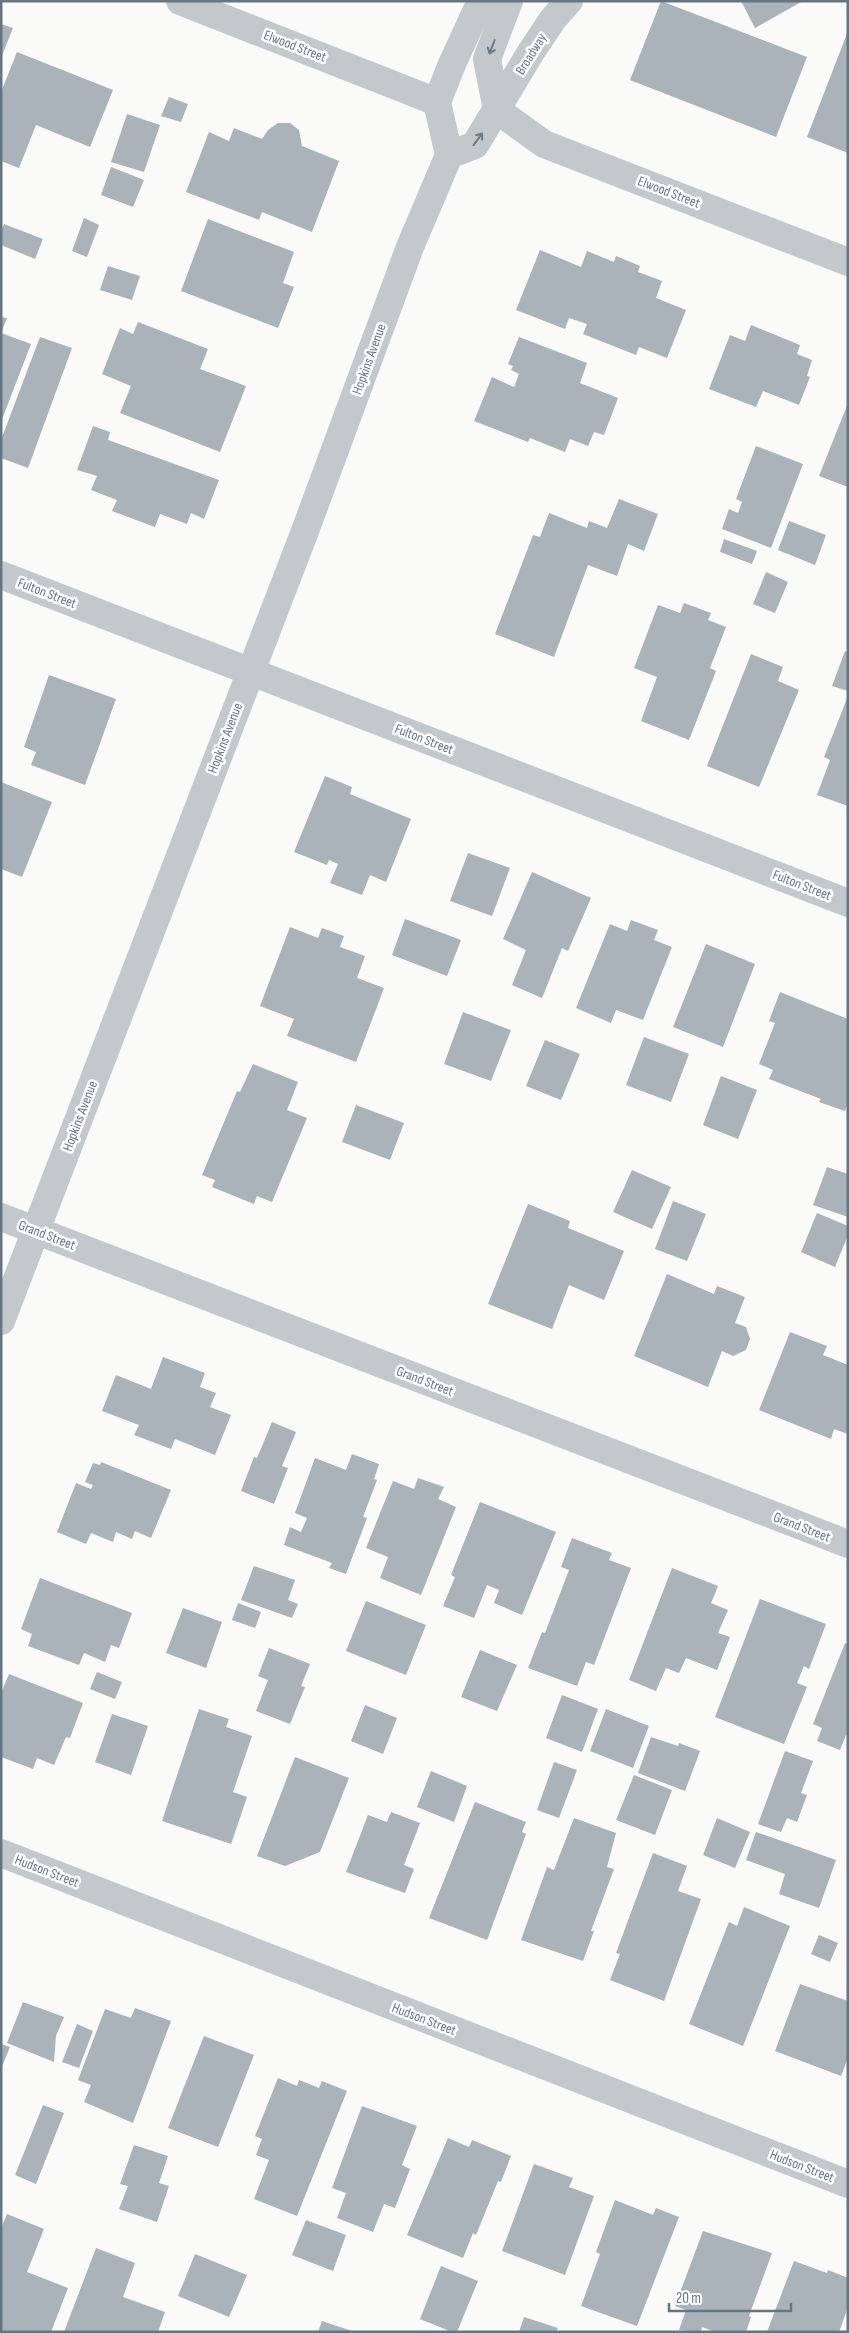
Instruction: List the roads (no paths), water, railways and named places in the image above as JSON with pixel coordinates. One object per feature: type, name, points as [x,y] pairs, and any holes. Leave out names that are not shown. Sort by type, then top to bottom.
[{"type":"street","name":"Elwood Street","points":[[180,1],[437,102]]},
{"type":"street","points":[[481,1],[437,102],[448,155],[475,145],[497,110],[487,59],[509,1]]},
{"type":"street","name":"Broadway","points":[[497,110],[547,27],[569,1]]},
{"type":"street","name":"Elwood Street","points":[[497,110],[544,144],[848,262]]},
{"type":"street","name":"Hopkins Avenue","points":[[1,1321],[305,531],[410,247],[448,155]]},
{"type":"street","name":"Fulton Street","points":[[1,575],[848,903]]},
{"type":"street","name":"Grand Street","points":[[1,1217],[848,1544]]},
{"type":"street","name":"Hudson Street","points":[[1,1854],[848,2184]]}]
